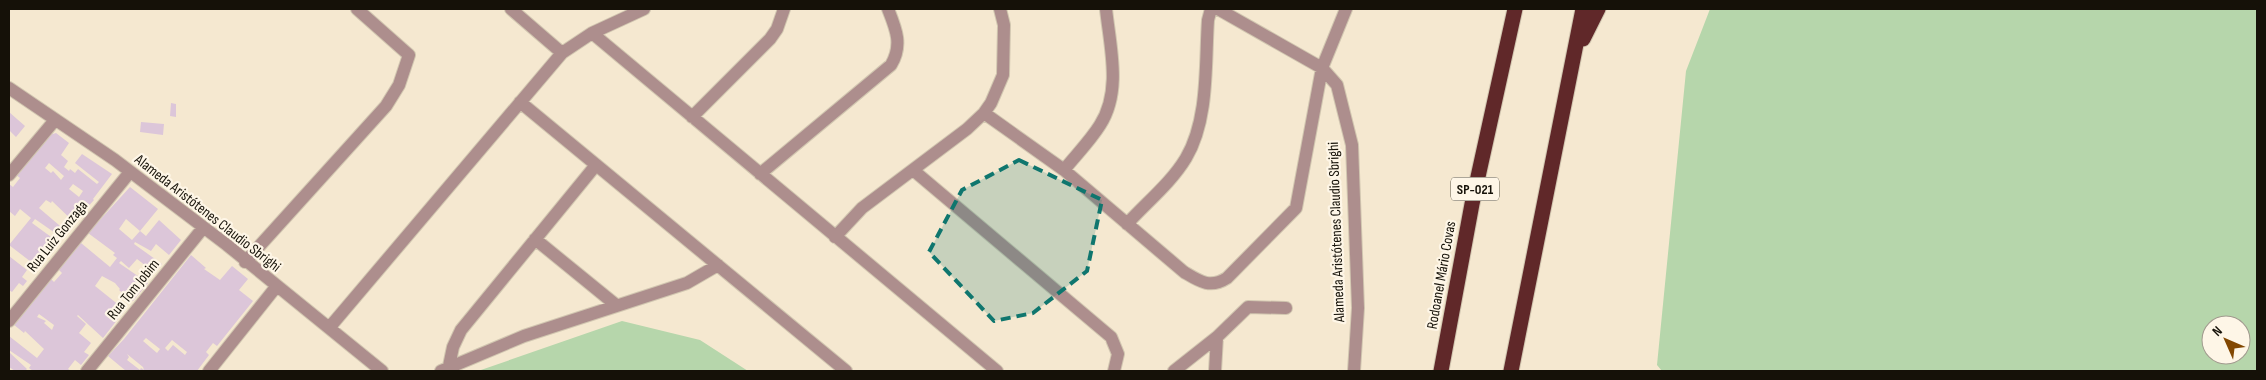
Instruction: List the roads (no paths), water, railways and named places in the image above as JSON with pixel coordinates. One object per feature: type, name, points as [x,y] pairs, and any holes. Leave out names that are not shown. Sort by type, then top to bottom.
[{"type":"highway","points":[[1504,9],[1507,42]]},
{"type":"highway","name":"Rodoanel Mário Covas","points":[[1442,371],[1472,204],[1515,9]]},
{"type":"highway","points":[[1511,371],[1583,9]]},
{"type":"highway","points":[[1572,60],[1598,9]]},
{"type":"street","points":[[245,262],[386,106],[399,85],[409,55],[357,9]]},
{"type":"street","points":[[512,9],[562,53]]},
{"type":"street","points":[[329,328],[562,53],[592,33],[644,9]]},
{"type":"street","points":[[692,117],[770,39],[777,30],[784,9]]},
{"type":"street","points":[[760,174],[891,65],[897,52],[898,39],[888,9]]},
{"type":"street","points":[[835,237],[862,208],[967,130],[984,112],[998,89],[1003,76],[1004,25],[1000,9]]},
{"type":"street","points":[[1064,170],[1101,124],[1112,98],[1114,84],[1106,9]]},
{"type":"street","points":[[1127,224],[1178,170],[1197,136],[1203,108],[1208,20],[1211,9]]},
{"type":"street","name":"Alameda Aristótenes Claudio Sbrighi","points":[[1218,9],[1322,68],[1337,85],[1352,145],[1358,308],[1354,371]]},
{"type":"street","points":[[984,112],[1064,170],[1184,272],[1204,284],[1216,284],[1227,278],[1296,208],[1322,68],[1346,9]]},
{"type":"street","points":[[592,33],[997,371]]},
{"type":"street","name":"Alameda Aristótenes Claudio Sbrighi","points":[[9,88],[130,172],[382,371]]},
{"type":"street","points":[[520,102],[846,371]]},
{"type":"street","points":[[9,174],[55,120]]},
{"type":"street","points":[[445,369],[461,330],[596,165]]},
{"type":"street","points":[[913,170],[1111,337],[1118,354],[1114,371]]},
{"type":"street","name":"Rua Luiz Gonzaga","points":[[9,320],[130,172]]},
{"type":"street","name":"Rua Tom Jobim","points":[[88,371],[203,228]]},
{"type":"street","points":[[535,239],[616,305]]},
{"type":"street","points":[[445,369],[524,336],[687,283],[718,265]]},
{"type":"street","points":[[209,371],[276,286]]},
{"type":"street","points":[[1174,371],[1217,337],[1248,307],[1286,308]]},
{"type":"street","points":[[1214,371],[1217,337]]}]
